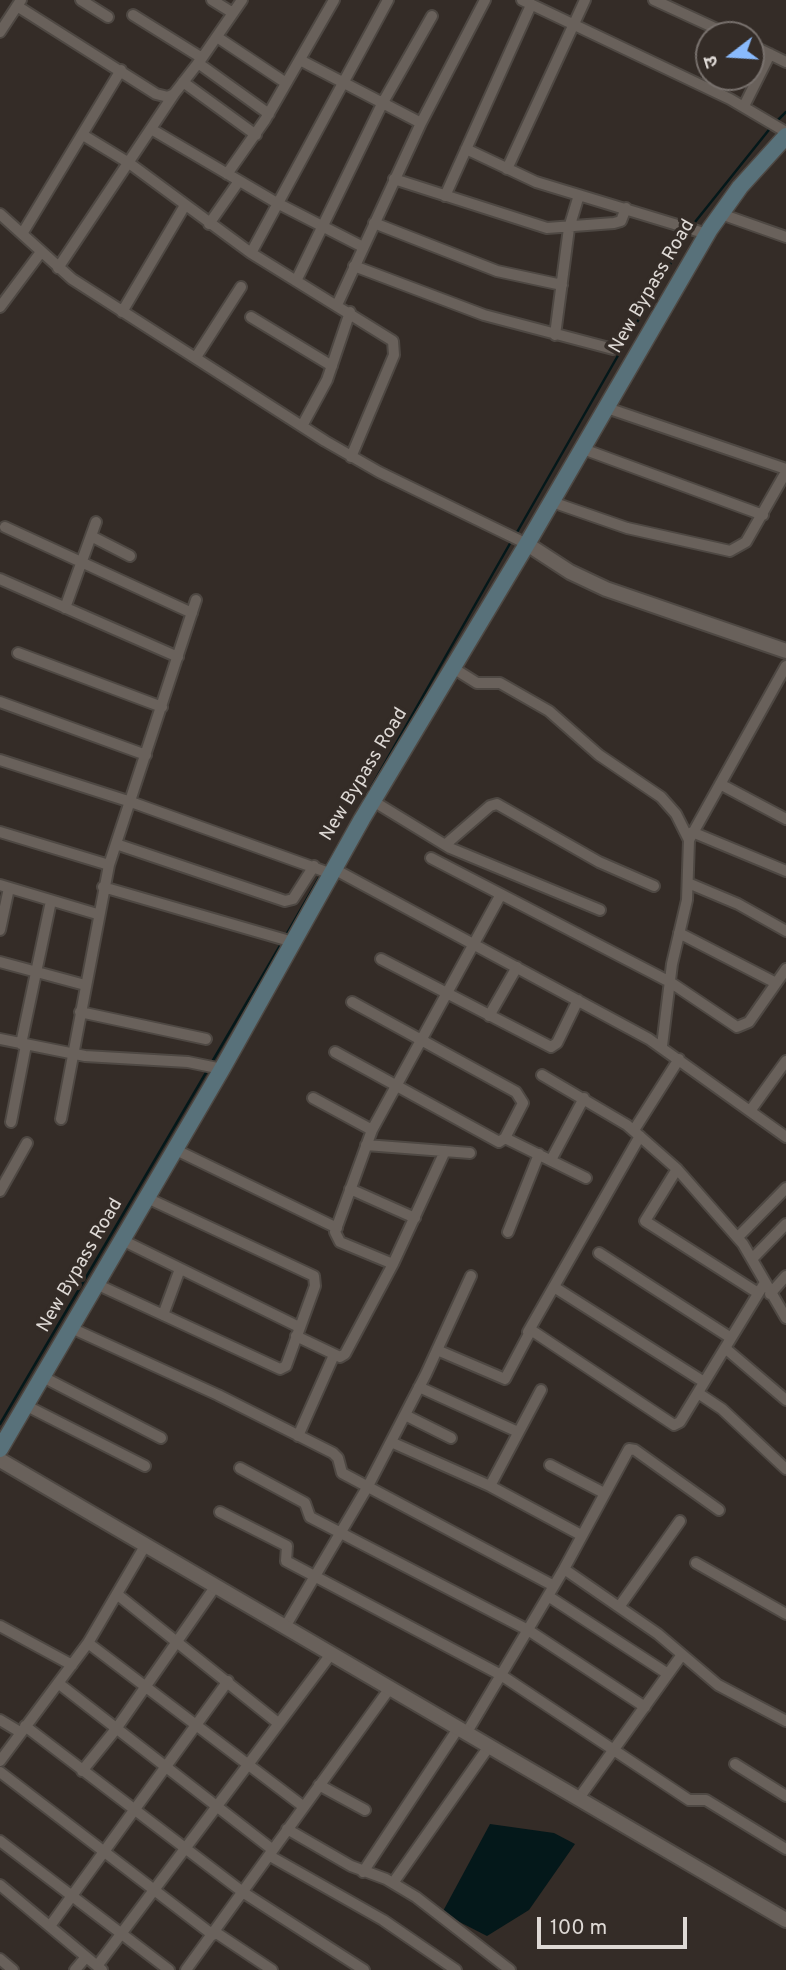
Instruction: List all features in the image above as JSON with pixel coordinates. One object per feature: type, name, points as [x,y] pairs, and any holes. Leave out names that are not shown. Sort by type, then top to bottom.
[{"type":"main road","name":"New Bypass Road","points":[[0,1449],[174,1149],[212,1067],[325,869],[373,801],[453,668],[518,540],[552,502],[607,408],[698,230],[720,214],[782,130]]},
{"type":"street","points":[[81,0],[108,17]]},
{"type":"street","points":[[212,0],[233,13]]},
{"type":"street","points":[[58,268],[174,94],[242,0]]},
{"type":"street","points":[[227,174],[269,114],[334,0]]},
{"type":"street","points":[[251,254],[388,0]]},
{"type":"street","points":[[337,305],[421,123],[485,0]]},
{"type":"street","points":[[507,169],[571,25],[585,0]]},
{"type":"street","points":[[654,0],[700,21]]},
{"type":"street","points":[[445,196],[527,2],[744,106],[782,130]]},
{"type":"street","points":[[0,32],[19,3],[156,94],[168,97],[174,94]]},
{"type":"street","points":[[133,15],[200,61],[269,114]]},
{"type":"street","points":[[296,281],[382,104],[432,16]]},
{"type":"street","points":[[217,37],[286,83]]},
{"type":"street","points":[[765,52],[786,62]]},
{"type":"street","points":[[744,106],[770,54]]},
{"type":"street","points":[[300,61],[421,123]]},
{"type":"street","points":[[22,234],[121,70]]},
{"type":"street","points":[[183,82],[256,135]]},
{"type":"street","points":[[151,129],[277,203],[363,247]]},
{"type":"street","points":[[83,135],[128,163],[251,254],[387,335],[395,346],[351,457]]},
{"type":"street","points":[[466,149],[507,169],[579,195],[698,230]]},
{"type":"street","points":[[394,179],[530,224],[569,228],[618,222],[626,208]]},
{"type":"street","points":[[209,224],[239,181]]},
{"type":"street","points":[[555,335],[569,228],[579,195]]},
{"type":"street","points":[[122,312],[184,207]]},
{"type":"street","points":[[0,214],[58,268],[122,312],[351,457],[518,540],[570,572],[606,589],[786,651]]},
{"type":"street","points":[[720,214],[786,237]]},
{"type":"street","points":[[374,223],[497,271],[562,285]]},
{"type":"street","points":[[0,307],[41,252]]},
{"type":"street","points":[[354,266],[484,315],[613,349]]},
{"type":"street","points":[[196,357],[241,287]]},
{"type":"street","points":[[302,426],[332,366],[350,312]]},
{"type":"street","points":[[251,317],[332,366]]},
{"type":"street","points":[[552,502],[626,528],[722,551],[741,546],[763,515],[786,471],[607,408]]},
{"type":"street","points":[[583,449],[763,515]]},
{"type":"street","points":[[65,608],[96,522]]},
{"type":"street","points":[[5,527],[192,613]]},
{"type":"street","points":[[91,536],[130,556]]},
{"type":"street","points":[[0,579],[178,657]]},
{"type":"street","points":[[61,1119],[103,887],[196,600]]},
{"type":"street","points":[[18,653],[162,707]]},
{"type":"street","points":[[662,1046],[670,982],[688,883],[691,836],[786,666]]},
{"type":"street","points":[[453,668],[477,684],[500,683],[549,711],[598,755],[662,797],[691,836],[786,871]]},
{"type":"street","points":[[0,702],[146,755]]},
{"type":"street","points":[[0,760],[325,869],[474,944],[662,1046],[786,1137]]},
{"type":"street","points":[[720,784],[786,819]]},
{"type":"street","points":[[373,801],[445,845],[600,910]]},
{"type":"street","points":[[445,845],[490,806],[497,804],[599,862],[654,886]]},
{"type":"street","points":[[0,832],[109,864]]},
{"type":"street","points":[[116,844],[285,901],[293,899],[325,869]]},
{"type":"street","points":[[431,859],[670,982],[741,1028],[749,1022],[786,969]]},
{"type":"street","points":[[688,883],[730,900],[786,931]]},
{"type":"street","points":[[0,930],[5,886],[97,914]]},
{"type":"street","points":[[103,887],[286,939]]},
{"type":"street","points":[[393,1264],[340,1242],[335,1236],[337,1228],[372,1130],[423,1042],[500,896]]},
{"type":"street","points":[[11,1122],[35,971],[51,901]]},
{"type":"street","points":[[679,933],[776,983]]},
{"type":"street","points":[[382,959],[447,995],[554,1046],[578,1000]]},
{"type":"street","points":[[0,962],[85,985]]},
{"type":"street","points":[[489,1016],[517,967]]},
{"type":"street","points":[[335,1052],[499,1142],[505,1138],[523,1103],[521,1096],[352,1002]]},
{"type":"street","points":[[80,1012],[206,1039]]},
{"type":"street","points":[[0,1040],[72,1054],[212,1067]]},
{"type":"street","points":[[437,1350],[505,1379],[528,1332],[679,1059]]},
{"type":"street","points":[[750,1111],[786,1060]]},
{"type":"street","points":[[542,1075],[584,1098],[637,1133],[677,1169],[738,1237],[753,1258],[764,1290],[786,1318]]},
{"type":"street","points":[[313,1098],[372,1130]]},
{"type":"street","points":[[551,1160],[584,1098]]},
{"type":"street","points":[[505,1138],[586,1178]]},
{"type":"street","points":[[0,1191],[27,1143]]},
{"type":"street","points":[[366,1145],[470,1153]]},
{"type":"street","points":[[174,1149],[337,1228]]},
{"type":"street","points":[[120,1239],[298,1332],[340,1357],[345,1354],[393,1264],[445,1151]]},
{"type":"street","points":[[508,1233],[539,1154]]},
{"type":"street","points":[[677,1169],[646,1214],[645,1221],[764,1290]]},
{"type":"street","points":[[738,1237],[786,1188]]},
{"type":"street","points":[[351,1189],[415,1218]]},
{"type":"street","points":[[94,1283],[280,1369],[286,1366],[315,1286],[314,1276],[145,1197]]},
{"type":"street","points":[[753,1258],[786,1224]]},
{"type":"street","points":[[599,1253],[731,1338]]},
{"type":"street","points":[[163,1314],[180,1269]]},
{"type":"street","points":[[285,1628],[368,1486],[419,1387],[471,1276]]},
{"type":"street","points":[[528,1332],[534,1332],[674,1425],[680,1422],[764,1290],[786,1276]]},
{"type":"street","points":[[554,1287],[704,1382]]},
{"type":"street","points":[[69,1327],[336,1455],[339,1471],[551,1591],[668,1674]]},
{"type":"street","points":[[725,1349],[786,1400]]},
{"type":"street","points":[[298,1436],[334,1355]]},
{"type":"street","points":[[41,1377],[161,1438]]},
{"type":"street","points":[[419,1387],[518,1432]]},
{"type":"street","points":[[490,1486],[541,1390]]},
{"type":"street","points":[[698,1393],[722,1409],[786,1469]]},
{"type":"street","points":[[25,1405],[145,1466]]},
{"type":"street","points":[[405,1415],[451,1438]]},
{"type":"street","points":[[391,1442],[490,1486],[581,1535]]},
{"type":"street","points":[[363,1872],[500,1675],[564,1569],[626,1452],[631,1449],[719,1510]]},
{"type":"street","points":[[0,1460],[786,1920]]},
{"type":"street","points":[[550,1465],[604,1493]]},
{"type":"street","points":[[240,1468],[301,1501],[307,1506],[308,1515],[528,1630],[645,1707]]},
{"type":"street","points":[[220,1512],[287,1546],[286,1561],[500,1675],[689,1800],[706,1800],[786,1849]]},
{"type":"street","points":[[619,1607],[680,1521]]},
{"type":"street","points":[[0,1761],[88,1643],[145,1546]]},
{"type":"street","points":[[696,1563],[786,1614]]},
{"type":"street","points":[[564,1569],[619,1607],[735,1696],[786,1721]]},
{"type":"street","points":[[82,1771],[116,1729],[215,1587]]},
{"type":"street","points":[[118,1595],[278,1723]]},
{"type":"street","points":[[0,1626],[72,1665]]},
{"type":"street","points":[[88,1643],[304,1807]]},
{"type":"street","points":[[0,1885],[100,1968],[122,1933],[331,1654]]},
{"type":"street","points":[[579,1797],[681,1656]]},
{"type":"street","points":[[50,1926],[228,1681]]},
{"type":"street","points":[[58,1683],[217,1805],[272,1853],[383,1920],[456,1970]]},
{"type":"street","points":[[186,1970],[390,1688]]},
{"type":"street","points":[[0,1720],[22,1729],[136,1810],[244,1893],[364,1970]]},
{"type":"street","points":[[393,1883],[490,1745]]},
{"type":"street","points":[[735,1764],[786,1796]]},
{"type":"street","points":[[0,1772],[155,1891],[272,1970]]},
{"type":"street","points":[[319,1785],[365,1810]]},
{"type":"street","points":[[287,1829],[363,1872],[393,1883],[434,1910],[510,1970]]},
{"type":"street","points":[[0,1841],[169,1970]]},
{"type":"street","points":[[75,1970],[86,1957]]},
{"type":"street","points":[[0,1959],[13,1970]]},
{"type":"shaded area","points":[[490,1824],[554,1833],[575,1844],[529,1910],[487,1936],[442,1913]]},
{"type":"waterway","points":[[777,121],[786,112]]},
{"type":"waterway","points":[[691,227],[772,126]]},
{"type":"waterway","points":[[516,534],[688,233]]},
{"type":"waterway","points":[[325,868],[512,540]]},
{"type":"waterway","points":[[286,935],[321,874]]},
{"type":"waterway","points":[[212,1062],[281,944]]},
{"type":"waterway","points":[[0,1424],[207,1071]]}]
